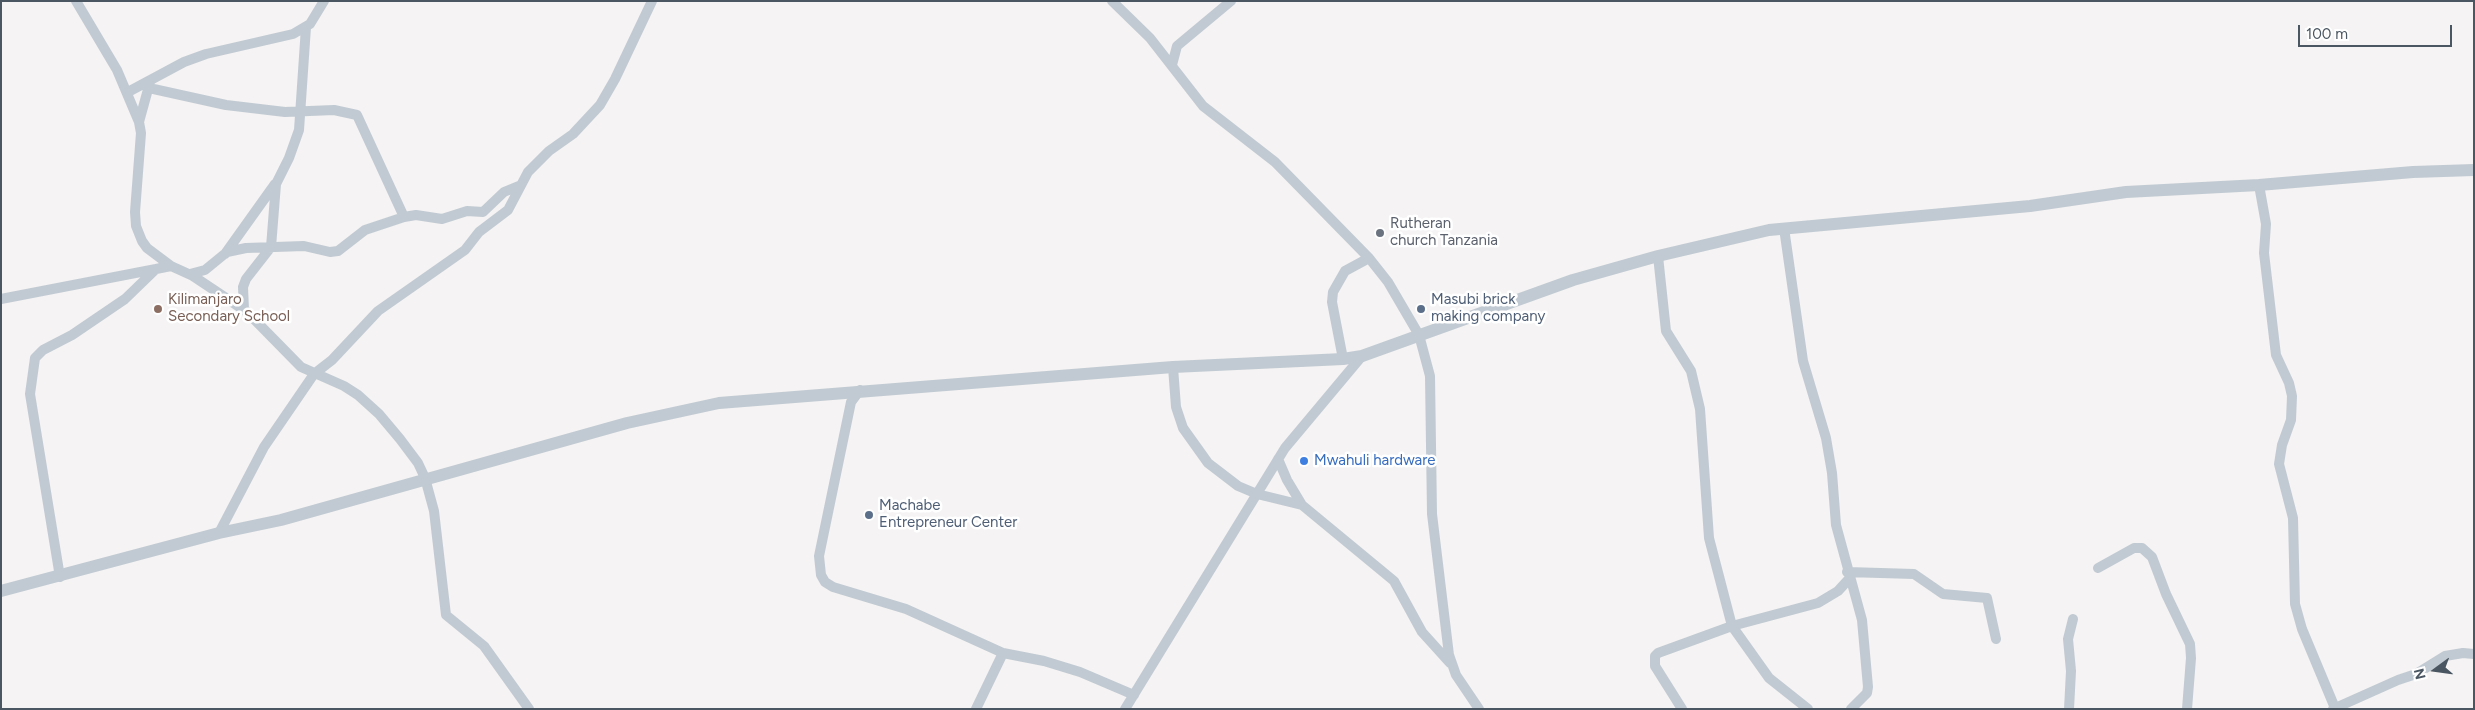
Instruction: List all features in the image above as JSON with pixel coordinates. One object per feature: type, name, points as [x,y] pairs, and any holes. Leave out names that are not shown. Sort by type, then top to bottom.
[{"type":"street","points":[[76,1],[128,92],[139,122],[141,133],[135,212],[136,226],[147,248],[171,266],[190,274],[244,310],[292,360],[314,374],[352,391],[379,414],[418,463],[425,478],[434,511],[446,615],[484,646],[530,709]]},
{"type":"street","points":[[128,92],[150,83],[206,54],[275,40],[306,27],[318,14],[324,1]]},
{"type":"street","points":[[219,533],[264,447],[314,374],[332,360],[378,311],[468,248],[479,232],[508,210],[528,172],[543,156],[573,134],[596,111],[615,79],[652,1]]},
{"type":"street","points":[[1112,1],[1150,38],[1203,106],[1275,162],[1369,258],[1388,282],[1419,335],[1430,376],[1432,514],[1441,605],[1452,666]]},
{"type":"street","points":[[1172,65],[1177,46],[1231,1]]},
{"type":"street","points":[[190,274],[205,270],[224,254],[276,184],[296,142],[301,113],[306,27]]},
{"type":"street","points":[[150,83],[226,105],[301,113],[334,110],[357,115],[404,217]]},
{"type":"street","points":[[139,122],[150,83]]},
{"type":"street","points":[[1,591],[60,577],[219,533],[281,520],[425,478],[627,423],[719,403],[860,390],[1087,375],[1173,367],[1343,359],[1362,356],[1573,280],[1658,256],[1784,228],[2030,206],[2126,192],[2259,185],[2413,172],[2474,170]]},
{"type":"street","points":[[244,310],[243,287],[246,279],[271,247],[276,184]]},
{"type":"street","points":[[224,254],[246,248],[304,246],[334,252],[343,248],[365,230],[404,217],[416,215],[442,219],[467,211],[483,212],[504,192],[521,185]]},
{"type":"street","points":[[2259,185],[2266,224],[2264,253],[2276,355],[2289,383],[2292,396],[2290,420],[2282,445],[2280,464],[2293,518],[2295,604],[2302,629],[2334,708],[2416,674],[2445,656],[2463,653],[2474,654]]},
{"type":"street","points":[[1784,228],[1792,279],[1796,324],[1803,361],[1826,438],[1832,473],[1834,513],[1848,575],[1862,620],[1868,678],[1867,693],[1851,709]]},
{"type":"street","points":[[1658,256],[1666,331],[1691,371],[1700,409],[1709,538],[1732,626],[1769,678],[1808,709]]},
{"type":"street","points":[[1343,359],[1332,302],[1333,292],[1345,271],[1369,258]]},
{"type":"street","points":[[1,299],[171,266]]},
{"type":"street","points":[[60,577],[30,394],[35,358],[43,350],[72,335],[125,299],[156,269]]},
{"type":"street","points":[[1125,709],[1278,459],[1322,401],[1362,356]]},
{"type":"street","points":[[1173,367],[1176,407],[1188,437],[1208,463],[1224,477],[1257,494],[1302,505]]},
{"type":"street","points":[[860,390],[851,402],[820,556],[822,578],[833,587],[906,609],[1003,653],[1044,661],[1071,669],[1134,695]]},
{"type":"street","points":[[1278,459],[1287,480],[1302,505],[1394,581],[1422,632],[1452,666],[1479,709]]},
{"type":"street","points":[[2098,568],[2134,548],[2142,548],[2152,557],[2190,644],[2191,658],[2187,709]]},
{"type":"street","points":[[1848,575],[1914,574],[1943,594],[1987,598],[1996,639]]},
{"type":"street","points":[[1682,709],[1655,666],[1655,656],[1658,653],[1732,626],[1818,603],[1838,591],[1848,575]]},
{"type":"street","points":[[2069,709],[2071,675],[2068,639],[2073,619]]},
{"type":"street","points":[[976,709],[1003,653]]},
{"type":"place","name":"Rutheran church Tanzania","points":[[1380,233]]},
{"type":"place","name":"Kilimanjaro Secondary School","points":[[158,309]]},
{"type":"place","name":"Masubi brick making company","points":[[1421,309]]},
{"type":"place","name":"Mwahuli hardware","points":[[1304,461]]},
{"type":"place","name":"Machabe Entrepreneur Center","points":[[869,515]]}]
